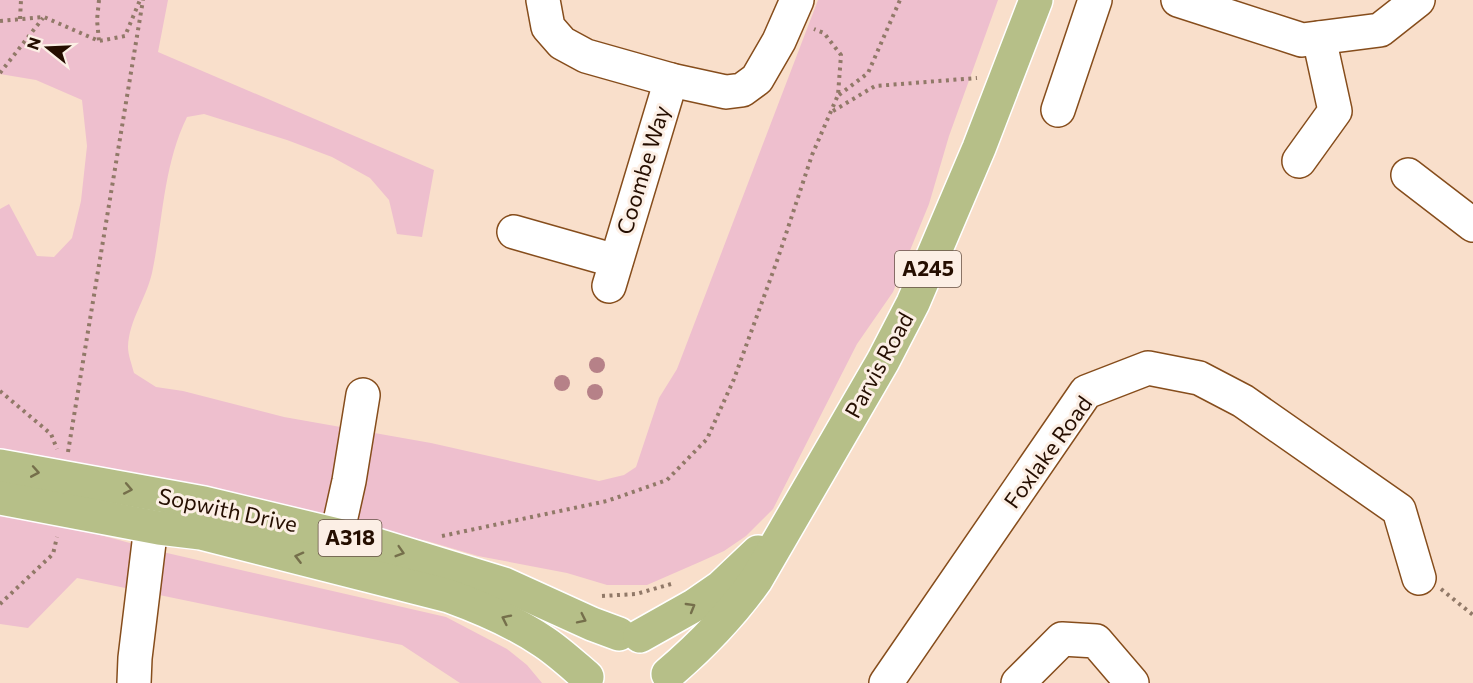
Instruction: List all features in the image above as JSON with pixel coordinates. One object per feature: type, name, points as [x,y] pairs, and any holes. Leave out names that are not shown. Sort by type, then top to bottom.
[{"type":"main road","name":"Parvis Road","points":[[668,679],[741,601],[768,561],[788,522],[883,362],[913,303],[966,180],[1036,0]]},
{"type":"main road","name":"Sopwith Drive","points":[[0,466],[204,503],[337,535],[504,584],[592,624],[630,635]]},
{"type":"main road","name":"Sopwith Drive","points":[[0,498],[201,533],[448,596],[476,605],[504,618],[546,643],[588,680]]},
{"type":"main road","name":"Parvis Road","points":[[630,635],[695,605],[721,587],[788,522]]},
{"type":"main road","name":"A245","points":[[588,680],[592,655],[599,645],[608,639],[630,635],[651,641],[661,650],[666,662],[668,679]]},
{"type":"street","points":[[543,0],[548,27],[562,43],[586,56],[671,80],[726,92],[742,90],[757,79],[779,41],[793,9]]},
{"type":"street","points":[[1058,110],[1095,0]]},
{"type":"street","points":[[1178,0],[1250,11],[1302,40],[1380,30],[1418,0]]},
{"type":"street","points":[[1299,161],[1335,111],[1319,38]]},
{"type":"street","name":"Coombe Way","points":[[514,232],[612,274],[671,80]]},
{"type":"street","points":[[1408,175],[1473,225]]},
{"type":"street","name":"Foxlake Road","points":[[893,680],[1086,392],[1148,368],[1199,378],[1243,400],[1399,510],[1419,578]]},
{"type":"street","points":[[337,535],[349,482],[363,395]]},
{"type":"street","points":[[134,683],[151,526]]},
{"type":"street","points":[[1018,683],[1062,639],[1096,641],[1132,683]]},
{"type":"path","points":[[20,19],[21,0]]},
{"type":"path","points":[[99,0],[97,20],[99,41]]},
{"type":"path","points":[[0,21],[44,17],[99,41],[125,36],[141,0]]},
{"type":"path","points":[[68,449],[141,0]]},
{"type":"path","points":[[838,95],[868,73],[900,0]]},
{"type":"path","points":[[438,537],[607,501],[667,480],[707,439],[734,379],[812,154],[838,95],[841,55],[824,33],[793,9]]},
{"type":"path","points":[[0,72],[44,17]]},
{"type":"path","points":[[832,112],[875,86],[980,78]]},
{"type":"path","points":[[0,391],[51,434],[59,454]]},
{"type":"path","points":[[0,604],[52,555],[58,532]]},
{"type":"path","points":[[1419,578],[1441,589],[1473,615]]},
{"type":"path","points":[[593,595],[609,597],[636,594],[674,583]]},
{"type":"shaded area","points":[[0,0],[168,0],[158,52],[434,170],[422,237],[397,234],[389,200],[370,178],[332,157],[287,140],[204,114],[187,117],[168,174],[152,273],[129,337],[128,350],[134,373],[156,387],[183,391],[284,417],[431,443],[599,481],[624,475],[636,467],[659,398],[677,369],[818,0],[998,0],[949,136],[929,204],[893,292],[857,344],[773,509],[746,536],[724,551],[647,585],[607,585],[567,573],[478,556],[427,541],[364,527],[0,457],[0,209],[9,204],[37,256],[54,257],[72,238],[81,201],[87,146],[82,100],[36,80],[0,74]]},
{"type":"shaded area","points":[[0,515],[78,529],[167,553],[446,617],[507,649],[527,665],[542,683],[460,683],[402,645],[77,578],[28,628],[0,624]]}]
